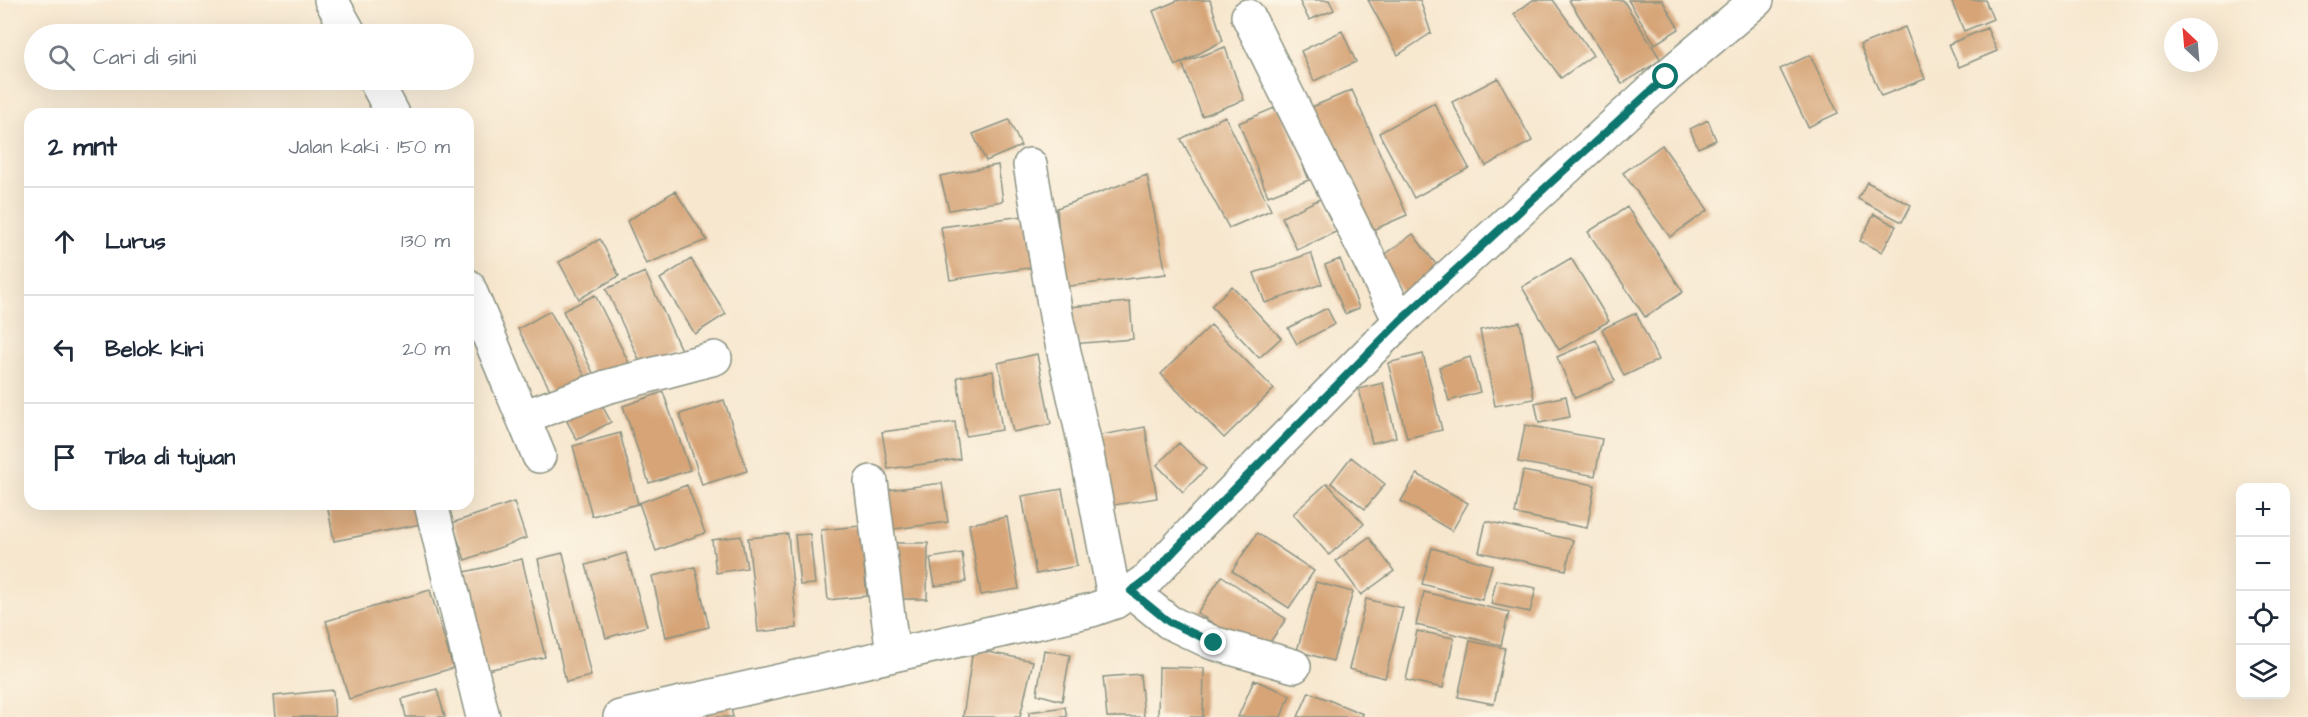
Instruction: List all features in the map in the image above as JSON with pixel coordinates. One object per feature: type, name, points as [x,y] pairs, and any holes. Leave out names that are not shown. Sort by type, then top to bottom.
[{"type":"street","points":[[331,0],[344,24]]},
{"type":"street","points":[[620,717],[1092,610],[1123,596],[1148,579],[1400,321],[1666,77],[1757,0]]},
{"type":"street","points":[[1248,16],[1400,321]]},
{"type":"street","points":[[380,90],[390,108]]},
{"type":"street","points":[[1030,165],[1057,321],[1087,454],[1123,596],[1169,622],[1214,643],[1294,666]]},
{"type":"street","points":[[474,300],[539,456]]},
{"type":"street","points":[[523,417],[606,387],[715,358]]},
{"type":"street","points":[[871,482],[893,655]]},
{"type":"street","points":[[432,510],[483,717]]},
{"type":"building","points":[[1179,0],[1210,0],[1223,41],[1175,66],[1153,11]]},
{"type":"building","points":[[1299,0],[1329,0],[1334,10],[1309,20]]},
{"type":"building","points":[[1368,0],[1420,0],[1431,33],[1398,55]]},
{"type":"building","points":[[1533,0],[1553,0],[1593,55],[1561,78],[1514,14]]},
{"type":"building","points":[[1569,0],[1623,0],[1661,60],[1622,84]]},
{"type":"building","points":[[1628,0],[1662,0],[1679,29],[1655,44]]},
{"type":"building","points":[[1951,0],[1985,0],[1993,19],[1964,31]]},
{"type":"building","points":[[1905,27],[1925,79],[1881,96],[1860,45]]},
{"type":"building","points":[[1987,28],[1997,51],[1959,67],[1949,44]]},
{"type":"building","points":[[1342,31],[1356,62],[1314,81],[1301,51]]},
{"type":"building","points":[[1225,47],[1244,100],[1202,116],[1182,63]]},
{"type":"building","points":[[1810,55],[1838,113],[1808,127],[1780,69]]},
{"type":"building","points":[[1498,78],[1532,141],[1486,166],[1452,102]]},
{"type":"building","points":[[1352,90],[1407,215],[1368,232],[1312,107]]},
{"type":"building","points":[[1434,103],[1469,168],[1414,198],[1379,133]]},
{"type":"building","points":[[1279,106],[1309,180],[1268,196],[1239,123]]},
{"type":"building","points":[[1225,116],[1271,210],[1229,228],[1181,139]]},
{"type":"building","points":[[1009,120],[1021,146],[986,161],[973,134]]},
{"type":"building","points":[[1708,120],[1716,140],[1698,148],[1690,129]]},
{"type":"building","points":[[1662,145],[1708,210],[1670,237],[1623,173]]},
{"type":"building","points":[[998,165],[1003,201],[949,210],[940,176]]},
{"type":"building","points":[[1147,175],[1166,274],[1062,287],[1057,208]]},
{"type":"building","points":[[1867,182],[1911,205],[1902,222],[1858,199]]},
{"type":"building","points":[[675,191],[707,240],[646,264],[627,221]]},
{"type":"building","points":[[1322,198],[1338,231],[1297,250],[1282,217]]},
{"type":"building","points":[[1627,207],[1683,292],[1645,317],[1588,232]]},
{"type":"building","points":[[1874,214],[1896,226],[1882,252],[1860,241]]},
{"type":"building","points":[[1031,215],[1042,266],[950,280],[941,227]]},
{"type":"building","points":[[1413,234],[1438,267],[1404,293],[1379,259]]},
{"type":"building","points":[[600,239],[619,276],[579,299],[559,262]]},
{"type":"building","points":[[1311,253],[1322,284],[1265,303],[1254,273]]},
{"type":"building","points":[[1571,258],[1609,321],[1559,350],[1522,287]]},
{"type":"building","points":[[691,259],[726,314],[695,334],[660,279]]},
{"type":"building","points":[[1340,259],[1359,308],[1345,314],[1325,265]]},
{"type":"building","points":[[645,272],[681,350],[643,368],[606,289]]},
{"type":"building","points":[[1232,286],[1281,338],[1259,358],[1211,306]]},
{"type":"building","points":[[595,295],[629,363],[596,379],[563,311]]},
{"type":"building","points":[[1130,302],[1133,339],[1071,344],[1068,307]]},
{"type":"building","points":[[1327,308],[1335,324],[1297,344],[1288,328]]},
{"type":"building","points":[[550,311],[587,380],[554,397],[518,329]]},
{"type":"building","points":[[1636,313],[1658,360],[1624,376],[1602,329]]},
{"type":"building","points":[[1520,322],[1534,399],[1495,406],[1480,330]]},
{"type":"building","points":[[1211,325],[1274,389],[1224,438],[1161,374]]},
{"type":"building","points":[[1596,340],[1615,381],[1575,398],[1557,357]]},
{"type":"building","points":[[1037,354],[1051,424],[1013,432],[998,363]]},
{"type":"building","points":[[1423,354],[1442,430],[1407,438],[1388,363]]},
{"type":"building","points":[[1470,357],[1480,392],[1449,401],[1439,367]]},
{"type":"building","points":[[993,371],[1002,430],[966,436],[957,377]]},
{"type":"building","points":[[1383,383],[1396,437],[1372,443],[1359,389]]},
{"type":"building","points":[[663,392],[690,470],[649,483],[623,406]]},
{"type":"building","points":[[597,396],[611,422],[577,440],[563,414]]},
{"type":"building","points":[[1566,396],[1570,417],[1539,423],[1535,403]]},
{"type":"building","points":[[724,400],[747,471],[702,485],[680,414]]},
{"type":"building","points":[[955,422],[960,459],[888,469],[882,432]]},
{"type":"building","points":[[1525,425],[1602,439],[1595,476],[1518,462]]},
{"type":"building","points":[[1145,427],[1157,498],[1102,507],[1090,437]]},
{"type":"building","points":[[620,433],[638,504],[592,516],[573,446]]},
{"type":"building","points":[[1179,443],[1206,469],[1183,492],[1157,465]]},
{"type":"building","points":[[1351,457],[1385,484],[1365,509],[1331,483]]},
{"type":"building","points":[[1523,471],[1595,485],[1587,528],[1515,514]]},
{"type":"building","points":[[1417,474],[1468,503],[1452,531],[1401,501]]},
{"type":"building","points":[[942,483],[948,522],[887,530],[881,491]]},
{"type":"building","points":[[1327,483],[1364,524],[1329,555],[1293,514]]},
{"type":"building","points":[[687,485],[705,533],[656,551],[639,503]]},
{"type":"building","points":[[1062,489],[1077,566],[1036,574],[1022,496]]},
{"type":"building","points":[[514,502],[526,538],[465,560],[452,523]]},
{"type":"building","points":[[328,510],[418,510],[421,524],[334,541]]},
{"type":"building","points":[[1007,517],[1019,589],[981,595],[969,524]]},
{"type":"building","points":[[1486,521],[1573,540],[1566,570],[1479,552]]},
{"type":"building","points":[[860,526],[867,596],[828,600],[821,530]]},
{"type":"building","points":[[1257,533],[1314,571],[1289,608],[1232,571]]},
{"type":"building","points":[[788,534],[797,628],[758,632],[748,538]]},
{"type":"building","points":[[810,534],[815,584],[800,585],[795,535]]},
{"type":"building","points":[[741,536],[747,568],[716,573],[712,540]]},
{"type":"building","points":[[1369,537],[1394,571],[1361,595],[1336,561]]},
{"type":"building","points":[[893,543],[928,543],[927,599],[892,599]]},
{"type":"building","points":[[1432,548],[1492,565],[1482,600],[1422,584]]},
{"type":"building","points":[[563,553],[591,676],[566,682],[538,559]]},
{"type":"building","points":[[626,553],[647,626],[606,638],[586,565]]},
{"type":"building","points":[[962,553],[966,582],[935,586],[930,558]]},
{"type":"building","points":[[522,559],[545,657],[483,671],[460,573]]},
{"type":"building","points":[[695,567],[709,627],[666,637],[652,576]]},
{"type":"building","points":[[1222,576],[1286,619],[1261,655],[1197,613]]},
{"type":"building","points":[[1496,580],[1536,588],[1530,612],[1491,604]]},
{"type":"building","points":[[1316,582],[1353,592],[1333,661],[1297,651]]},
{"type":"building","points":[[430,590],[453,668],[349,699],[326,621]]},
{"type":"building","points":[[1424,592],[1509,612],[1501,645],[1416,625]]},
{"type":"building","points":[[1366,599],[1403,608],[1385,678],[1349,669]]},
{"type":"building","points":[[1417,631],[1454,638],[1443,688],[1406,680]]},
{"type":"building","points":[[1470,641],[1505,648],[1494,704],[1458,697]]},
{"type":"building","points":[[973,649],[1033,661],[1020,717],[963,717]]},
{"type":"building","points":[[1044,650],[1070,655],[1062,701],[1037,694]]},
{"type":"building","points":[[1159,667],[1204,668],[1203,717],[1158,717]]},
{"type":"building","points":[[1140,674],[1144,717],[1107,717],[1103,677]]},
{"type":"building","points":[[1254,680],[1290,695],[1281,717],[1238,717]]},
{"type":"building","points":[[437,689],[445,717],[406,717],[402,699]]},
{"type":"building","points":[[333,690],[335,717],[276,717],[274,696]]},
{"type":"building","points":[[1309,692],[1363,714],[1362,717],[1298,717]]},
{"type":"building","points":[[730,704],[733,717],[708,717],[706,707]]},
{"type":"building","points":[[1065,707],[1067,717],[1029,717],[1029,712]]},
{"type":"route","points":[[1214,643],[1169,622],[1131,591],[1148,579],[1400,321],[1666,77]]}]
